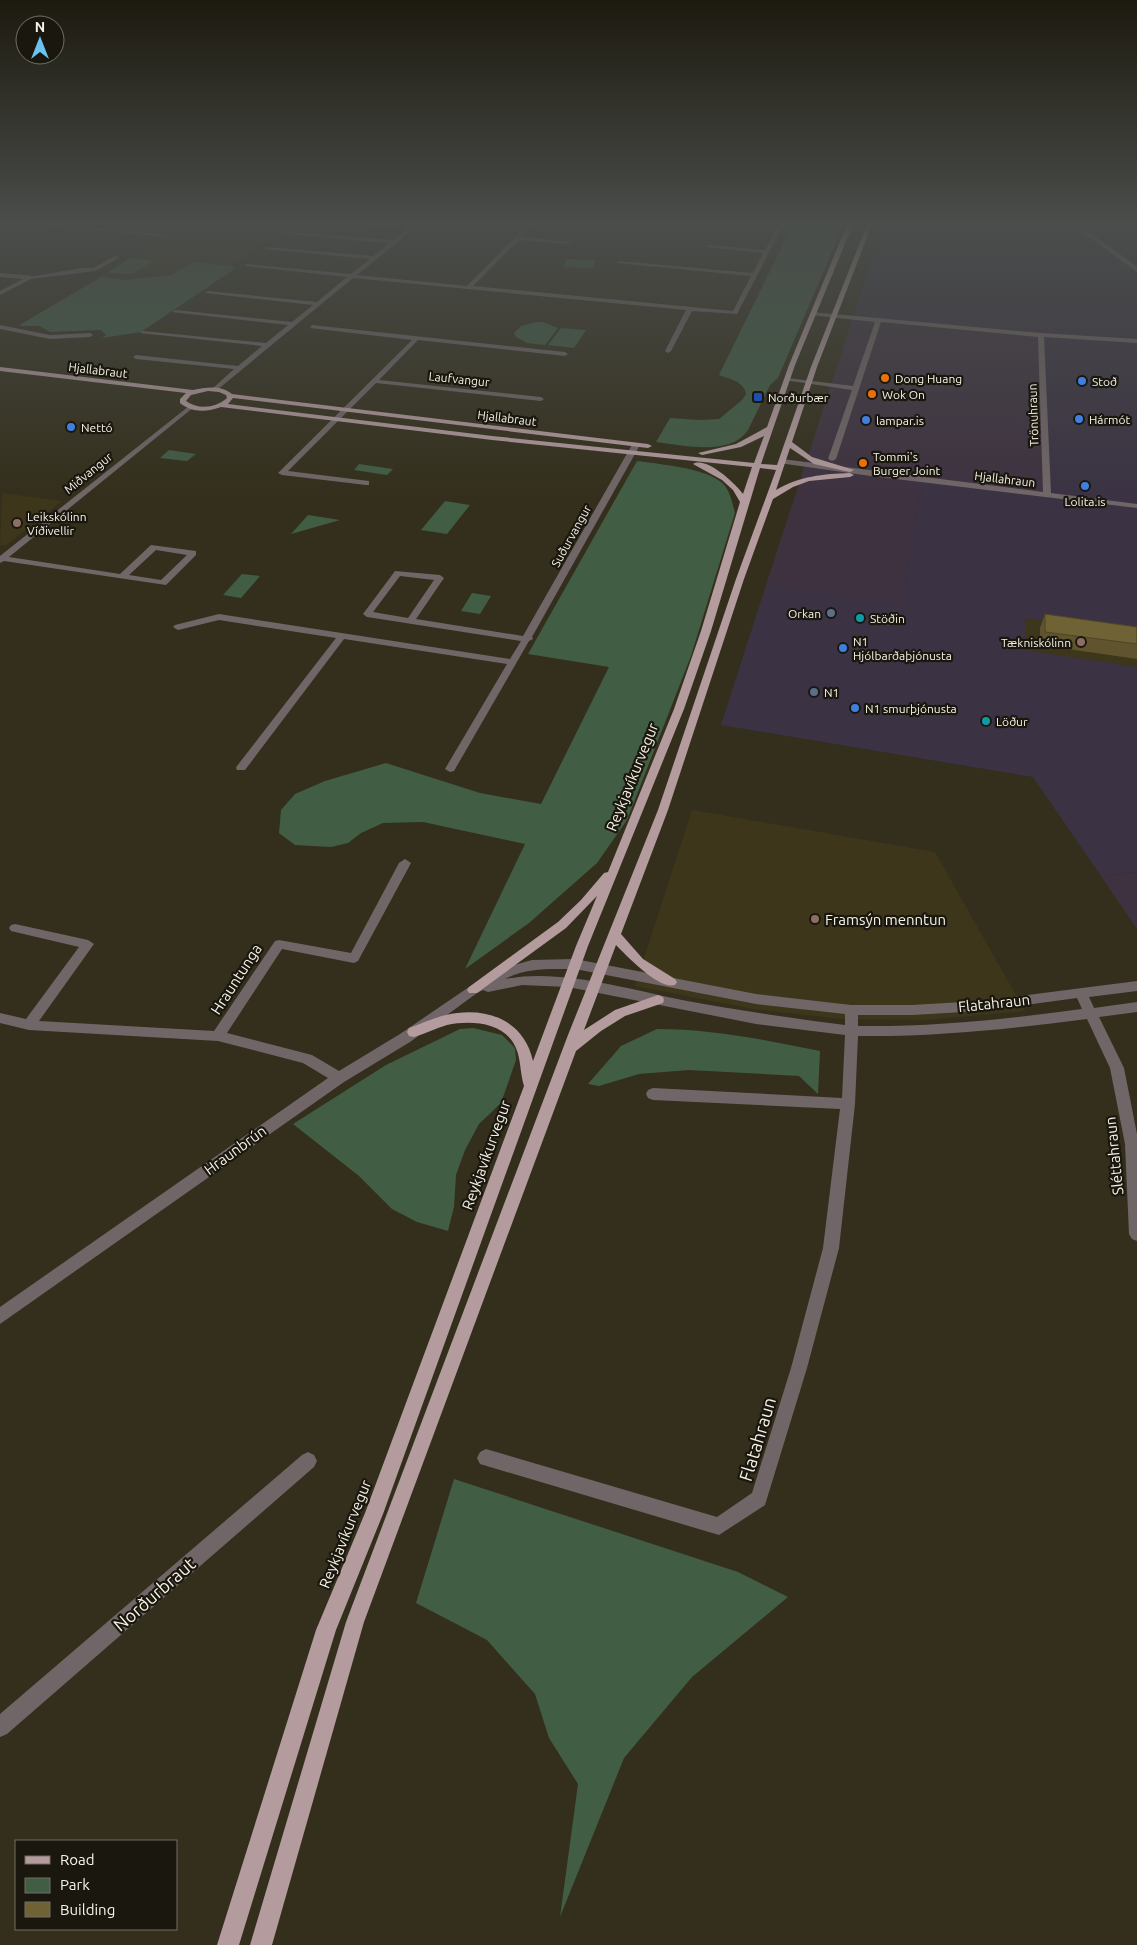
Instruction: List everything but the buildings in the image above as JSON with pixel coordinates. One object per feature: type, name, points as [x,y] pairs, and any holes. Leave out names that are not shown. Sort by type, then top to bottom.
[{"type":"main road","name":"Reykjavíkurvegur","points":[[228,1945],[326,1630],[374,1514],[568,982],[679,709],[706,631],[744,502],[813,313]]},
{"type":"main road","points":[[261,1945],[356,1622],[570,1048],[663,810],[740,579],[770,498],[814,368],[836,315]]},
{"type":"main road","name":"Hjallabraut","points":[[0,369],[193,392],[224,391],[230,396],[634,449],[678,458],[758,462]]},
{"type":"main road","name":"Hjallabraut","points":[[0,377],[160,396]]},
{"type":"main road","points":[[182,400],[193,392]]},
{"type":"main road","points":[[220,405],[227,402],[230,396]]},
{"type":"main road","points":[[174,398],[182,400],[184,404],[191,407]]},
{"type":"main road","name":"Hjallabraut","points":[[191,407],[206,408],[220,405],[334,419],[634,449],[702,453],[781,465]]},
{"type":"main road","points":[[702,453],[747,444],[770,428]]},
{"type":"main road","points":[[788,442],[802,456],[850,473]]},
{"type":"main road","points":[[678,458],[718,473],[735,488],[744,502]]},
{"type":"main road","points":[[770,498],[797,481],[819,476],[850,473]]},
{"type":"main road","points":[[473,990],[562,925],[585,903],[617,864]]},
{"type":"main road","points":[[615,935],[640,962],[671,982]]},
{"type":"main road","points":[[570,1048],[596,1027],[620,1013],[658,1000]]},
{"type":"main road","points":[[414,1032],[448,1020],[476,1019],[502,1024],[514,1033],[522,1045],[531,1086]]},
{"type":"street","points":[[183,313],[293,324]]},
{"type":"street","points":[[215,390],[307,313]]},
{"type":"street","points":[[668,351],[688,313]]},
{"type":"street","points":[[819,313],[1041,335],[1137,341]]},
{"type":"street","points":[[832,459],[879,319]]},
{"type":"street","points":[[0,327],[50,337],[90,335]]},
{"type":"street","points":[[312,327],[565,354]]},
{"type":"street","points":[[144,333],[267,345]]},
{"type":"street","name":"Trönuhraun","points":[[1041,335],[1046,495]]},
{"type":"street","points":[[366,483],[282,473],[417,338]]},
{"type":"street","points":[[136,356],[239,368]]},
{"type":"street","points":[[787,380],[855,388]]},
{"type":"street","name":"Laufvangur","points":[[374,381],[541,400]]},
{"type":"street","name":"Miðvangur","points":[[1,559],[191,407]]},
{"type":"street","name":"Suðurvangur","points":[[450,769],[528,639],[634,449]]},
{"type":"street","name":"Hjallahraun","points":[[781,465],[1137,506]]},
{"type":"street","name":"Miðvangur","points":[[1,559],[163,583],[194,553],[154,547],[123,576]]},
{"type":"street","points":[[410,620],[440,578],[398,573],[367,614],[528,639]]},
{"type":"street","points":[[178,627],[219,617],[514,662]]},
{"type":"street","points":[[241,768],[342,636]]},
{"type":"street","name":"Hrauntunga","points":[[218,1036],[279,944],[354,958],[404,863]]},
{"type":"street","points":[[15,928],[88,944],[29,1025]]},
{"type":"street","name":"Hraunbrún","points":[[0,1316],[339,1078],[414,1032],[473,990],[511,970],[542,964],[575,964],[602,969]]},
{"type":"street","name":"Flatahraun","points":[[602,969],[756,999],[851,1010],[912,1010],[981,1006],[1137,986]]},
{"type":"street","name":"Hraunbrún","points":[[473,990],[522,980],[568,982],[594,987]]},
{"type":"street","name":"Flatahraun","points":[[594,987],[756,1019],[852,1031],[913,1032],[984,1027],[1137,1007]]},
{"type":"street","name":"Sléttahraun","points":[[1081,993],[1117,1068],[1132,1144],[1137,1234]]},
{"type":"street","name":"Flatahraun","points":[[486,1458],[719,1526],[760,1499],[799,1368],[831,1248],[848,1104],[852,1049],[851,1010]]},
{"type":"street","name":"Hrauntunga","points":[[0,1018],[29,1025],[218,1036],[307,1060],[339,1078]]},
{"type":"street","points":[[653,1094],[848,1104]]},
{"type":"street","name":"Norðurbraut","points":[[0,1728],[308,1461]]},
{"type":"shaded area","points":[[854,313],[1137,313],[1137,872],[1101,876],[1033,777],[721,725],[766,585],[901,604],[922,481],[1047,496],[1043,336],[853,317]]},
{"type":"shaded area","points":[[853,317],[1043,336],[1048,496],[922,481],[901,605],[766,585]]},
{"type":"shaded area","name":"Leikskólinn Víðivellir","points":[[2,493],[62,501],[5,546],[0,545]]},
{"type":"shaded area","name":"Tækniskólinn","points":[[1025,618],[1137,634],[1137,667],[1025,650]]},
{"type":"shaded area","name":"Framsýn menntun","points":[[692,810],[935,852],[1025,1011],[926,1020],[841,1019],[753,1009],[635,986]]},
{"type":"shaded area","points":[[1137,872],[1137,929],[1101,876]]},
{"type":"green space","points":[[40,313],[170,313],[141,332],[102,338],[106,335],[101,330],[50,332],[39,326],[18,326]]},
{"type":"green space","points":[[750,313],[806,313],[778,378],[770,385],[748,430],[740,438],[730,444],[705,447],[656,442],[670,418],[719,419],[742,400],[746,394],[742,386],[719,375]]},
{"type":"green space","points":[[543,322],[558,328],[545,345],[527,343],[516,337],[514,333],[521,326]]},
{"type":"green space","points":[[561,328],[586,330],[574,348],[548,345]]},
{"type":"green space","points":[[169,450],[196,454],[187,461],[160,458]]},
{"type":"green space","points":[[637,461],[681,467],[704,473],[721,482],[729,492],[732,500],[735,513],[691,656],[627,820],[597,863],[529,923],[465,969],[525,844],[423,822],[383,823],[361,833],[348,843],[331,847],[295,845],[279,833],[281,810],[295,794],[325,781],[386,763],[480,793],[541,804],[609,667],[528,654]]},
{"type":"green space","points":[[359,464],[393,469],[387,475],[354,470]]},
{"type":"green space","points":[[445,501],[470,505],[447,534],[421,530]]},
{"type":"green space","points":[[308,515],[340,520],[291,534]]},
{"type":"green space","points":[[242,574],[260,576],[241,598],[223,595]]},
{"type":"green space","points":[[472,593],[491,596],[480,614],[461,611]]},
{"type":"green space","points":[[473,1028],[502,1035],[515,1048],[516,1060],[501,1103],[479,1124],[465,1150],[456,1175],[454,1207],[448,1231],[417,1222],[392,1209],[359,1176],[293,1124],[386,1065],[460,1029]]},
{"type":"green space","points":[[657,1029],[719,1033],[820,1051],[818,1094],[799,1076],[689,1070],[639,1074],[599,1086],[588,1084],[621,1046]]},
{"type":"green space","points":[[454,1479],[738,1572],[788,1597],[692,1677],[624,1758],[560,1917],[578,1784],[549,1738],[535,1694],[487,1640],[416,1603]]},
{"type":"place","name":"Dong Huang","points":[[885,378]]},
{"type":"place","name":"Stoð","points":[[1082,381]]},
{"type":"place","name":"Wok On","points":[[872,394]]},
{"type":"place","name":"Norðurbær","points":[[758,397]]},
{"type":"place","name":"Hármót","points":[[1079,419]]},
{"type":"place","name":"lampar.is","points":[[866,420]]},
{"type":"place","name":"Nettó","points":[[71,427]]},
{"type":"place","name":"Tommi's Burger Joint","points":[[863,463]]},
{"type":"place","name":"Lolita.is","points":[[1085,486]]},
{"type":"place","name":"Leikskólinn Víðivellir","points":[[17,523]]},
{"type":"place","name":"Orkan","points":[[831,613]]},
{"type":"place","name":"Stöðin","points":[[860,618]]},
{"type":"place","name":"Tækniskólinn","points":[[1081,642]]},
{"type":"place","name":"N1 Hjólbarðaþjónusta","points":[[843,648]]},
{"type":"place","name":"N1","points":[[814,692]]},
{"type":"place","name":"N1 smurþjónusta","points":[[855,708]]},
{"type":"place","name":"Löður","points":[[986,721]]},
{"type":"place","name":"Framsýn menntun","points":[[815,919]]}]
